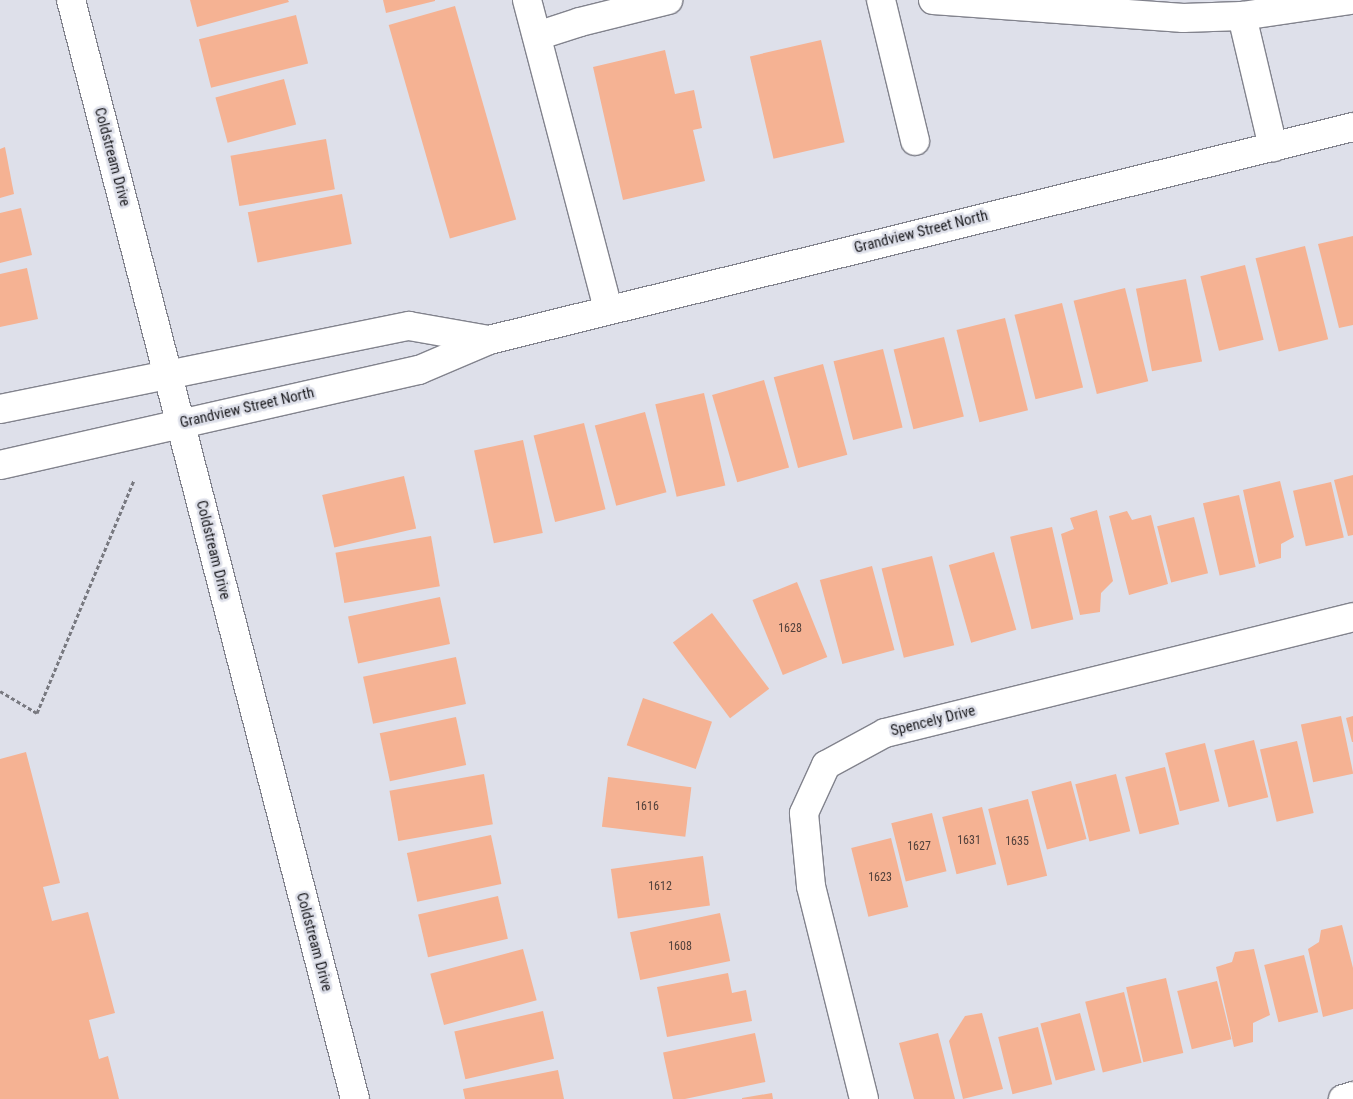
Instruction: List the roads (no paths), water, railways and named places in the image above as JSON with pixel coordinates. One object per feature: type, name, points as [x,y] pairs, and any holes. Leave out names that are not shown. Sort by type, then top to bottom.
[{"type":"street","name":"Coldstream Drive","points":[[71,0],[355,1099]]},
{"type":"street","points":[[527,0],[608,309]]},
{"type":"street","points":[[537,36],[580,22],[668,0]]},
{"type":"street","points":[[880,0],[915,141]]},
{"type":"street","points":[[933,0],[1183,18],[1242,16],[1351,0]]},
{"type":"street","points":[[1242,16],[1273,146]]},
{"type":"street","name":"Grandview Street North","points":[[0,465],[419,370],[489,340],[608,309],[1353,127]]},
{"type":"street","name":"Grandview Street North","points":[[0,409],[409,326],[489,340]]},
{"type":"street","name":"Spencely Drive","points":[[864,1099],[811,886],[804,813],[826,765],[885,732],[1353,617]]},
{"type":"street","points":[[1343,1099],[1353,1096]]}]
